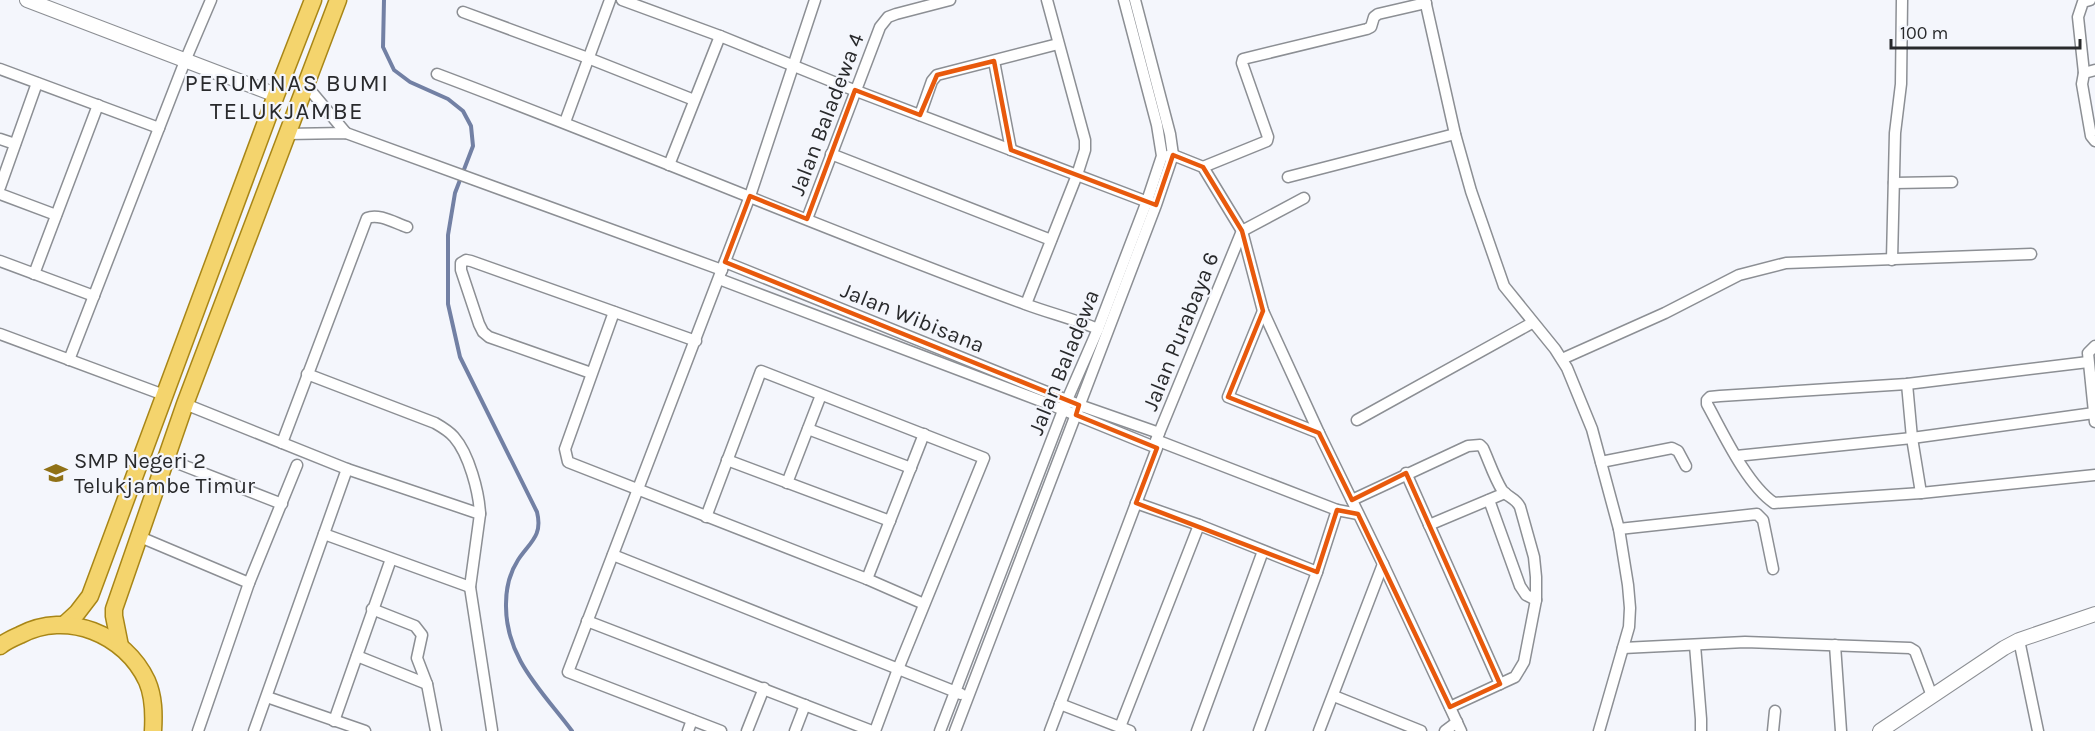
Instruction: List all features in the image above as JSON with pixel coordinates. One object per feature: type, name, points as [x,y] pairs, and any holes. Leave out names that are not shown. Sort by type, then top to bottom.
[{"type":"main road","points":[[65,624],[90,596],[276,95],[314,0]]},
{"type":"main road","points":[[120,645],[114,609],[185,404],[338,0]]},
{"type":"main road","points":[[0,646],[32,628],[65,624],[92,629],[120,645],[135,660],[148,683],[154,708],[153,731]]},
{"type":"street","points":[[27,0],[276,95]]},
{"type":"street","points":[[69,360],[185,61],[212,0]]},
{"type":"street","points":[[565,122],[610,0]]},
{"type":"street","points":[[622,0],[1151,203]]},
{"type":"street","points":[[722,731],[568,672],[750,196],[815,0]]},
{"type":"street","name":"Jalan Baladewa 4","points":[[807,219],[880,27],[888,17],[950,0]]},
{"type":"street","points":[[1026,304],[1077,175],[1085,140],[1047,0]]},
{"type":"street","name":"Jalan Baladewa","points":[[1124,0],[1167,156]]},
{"type":"street","name":"Jalan Baladewa","points":[[955,731],[1077,410],[1167,156],[1170,134],[1135,0]]},
{"type":"street","points":[[1892,260],[1895,133],[1900,84],[1902,0]]},
{"type":"street","points":[[2090,0],[2083,2],[2078,17],[2090,72],[2082,84],[2091,136],[2095,141]]},
{"type":"street","points":[[1167,156],[1203,167],[1267,141],[1268,137],[1242,63],[1243,58],[1367,29],[1371,27],[1374,17],[1378,14],[1425,2],[1455,134],[1471,191],[1504,286],[1562,359],[1582,400],[1619,529],[1630,608],[1629,627],[1599,731]]},
{"type":"street","points":[[463,12],[694,100]]},
{"type":"street","points":[[669,165],[720,36]]},
{"type":"street","points":[[920,115],[932,81],[937,75],[1058,44]]},
{"type":"street","points":[[994,61],[1011,150]]},
{"type":"street","points":[[0,69],[159,128]]},
{"type":"street","points":[[437,74],[565,122],[669,165],[1026,304],[1098,328]]},
{"type":"street","points":[[0,187],[37,83]]},
{"type":"street","points":[[305,84],[346,132]]},
{"type":"street","points":[[34,274],[98,105]]},
{"type":"street","points":[[286,134],[346,132],[722,271]]},
{"type":"street","points":[[1288,177],[1455,134]]},
{"type":"street","points":[[0,139],[15,144]]},
{"type":"street","points":[[831,154],[1051,240]]},
{"type":"street","points":[[1203,167],[1242,231],[1263,311],[1459,726],[1445,731]]},
{"type":"street","points":[[1894,183],[1952,182]]},
{"type":"street","points":[[0,194],[56,215]]},
{"type":"street","points":[[1242,231],[1304,198]]},
{"type":"street","name":"Jalan Baladewa","points":[[940,731],[1065,405],[1151,203]]},
{"type":"street","points":[[282,443],[367,218],[379,217],[407,227]]},
{"type":"street","name":"Jalan Purabaya 6","points":[[1050,731],[1157,448],[1156,440],[1242,231]]},
{"type":"street","points":[[1562,359],[1756,269],[1786,263],[2031,254]]},
{"type":"street","points":[[591,373],[489,337],[479,324],[461,270],[461,263],[466,260],[471,261],[696,341]]},
{"type":"street","points":[[0,261],[94,296]]},
{"type":"street","name":"Jalan Wibisana","points":[[722,271],[745,271],[902,333],[1065,405]]},
{"type":"street","name":"Jalan Wibisana","points":[[722,271],[740,287],[897,346],[1065,405]]},
{"type":"street","points":[[1263,311],[1228,397],[1319,433]]},
{"type":"street","points":[[614,312],[565,449],[566,460],[570,464],[867,579],[924,604]]},
{"type":"street","points":[[1357,420],[1532,323]]},
{"type":"street","points":[[897,346],[902,333]]},
{"type":"street","points":[[0,334],[164,395]]},
{"type":"street","points":[[1736,456],[2095,417],[2088,353],[2095,346]]},
{"type":"street","points":[[2088,362],[1907,384],[1710,397],[1707,404],[1736,456],[1764,496],[1774,503],[1921,493],[2095,475]]},
{"type":"street","points":[[587,621],[874,731],[984,458],[761,370],[706,517]]},
{"type":"street","points":[[307,374],[435,423],[453,435],[464,451],[478,494],[480,514],[470,587],[492,730]]},
{"type":"street","points":[[1907,384],[1912,438],[1921,493]]},
{"type":"street","points":[[787,483],[821,395]]},
{"type":"street","points":[[185,404],[347,469],[480,514]]},
{"type":"street","points":[[1065,405],[1337,510],[1358,514]]},
{"type":"street","points":[[808,429],[911,468]]},
{"type":"street","points":[[867,579],[924,434]]},
{"type":"street","points":[[1352,500],[1468,446],[1480,445],[1505,493],[1514,498],[1520,507],[1534,557],[1536,578],[1536,600],[1524,662],[1515,677],[1450,707]]},
{"type":"street","points":[[1601,462],[1672,448],[1678,451],[1686,466]]},
{"type":"street","points":[[167,459],[282,504]]},
{"type":"street","points":[[727,460],[890,521]]},
{"type":"street","points":[[198,731],[249,583],[297,465]]},
{"type":"street","points":[[254,731],[347,469]]},
{"type":"street","points":[[1406,473],[1500,684]]},
{"type":"street","points":[[1429,525],[1505,493]]},
{"type":"street","points":[[1489,500],[1520,586],[1526,595],[1536,600]]},
{"type":"street","points":[[1136,503],[1198,525],[1317,573]]},
{"type":"street","points":[[1259,731],[1317,573],[1337,510]]},
{"type":"street","points":[[1619,529],[1757,514],[1763,520],[1773,569]]},
{"type":"street","points":[[1060,704],[1125,729],[1198,525]]},
{"type":"street","points":[[324,534],[470,587]]},
{"type":"street","points":[[140,537],[249,583]]},
{"type":"street","points":[[1197,731],[1263,551]]},
{"type":"street","points":[[613,555],[968,696]]},
{"type":"street","points":[[334,721],[391,559]]},
{"type":"street","points":[[1319,731],[1383,564]]},
{"type":"street","points":[[372,609],[406,621],[415,626],[422,635],[417,658],[427,684],[436,731]]},
{"type":"street","points":[[1880,731],[2004,648],[2019,640],[2095,614]]},
{"type":"street","points":[[2019,640],[2038,731]]},
{"type":"street","points":[[1623,648],[1745,642],[1910,648],[1915,651],[1932,696]]},
{"type":"street","points":[[1695,645],[1701,731]]},
{"type":"street","points":[[1835,645],[1841,731]]},
{"type":"street","points":[[357,656],[427,684]]},
{"type":"street","points":[[747,731],[764,688]]},
{"type":"street","points":[[1334,696],[1421,731]]},
{"type":"street","points":[[267,697],[365,731]]},
{"type":"street","points":[[795,731],[805,705]]},
{"type":"street","points":[[1773,731],[1775,711]]},
{"type":"street","points":[[687,731],[692,720]]},
{"type":"highlighted area","points":[[994,61],[1011,150],[1156,205],[1173,155],[1203,167],[1242,231],[1263,311],[1228,397],[1319,433],[1352,500],[1406,473],[1500,684],[1450,707],[1358,514],[1337,510],[1317,572],[1136,503],[1157,448],[1076,415],[1079,405],[725,262],[750,196],[807,219],[855,90],[920,115],[937,75]]},
{"type":"waterway","points":[[384,0],[383,47],[394,70],[410,82],[448,99],[463,111],[471,126],[473,146],[455,193],[448,235],[448,304],[460,357],[537,512],[537,533],[515,565],[507,587],[507,623],[512,641],[527,673],[572,731]]},
{"type":"place","name":"SMP Negeri 2 Telukjambe Timur","points":[[56,473]]},
{"type":"district","name":"PERUMNAS BUMI TELUKJAMBE","points":[[287,97]]}]
